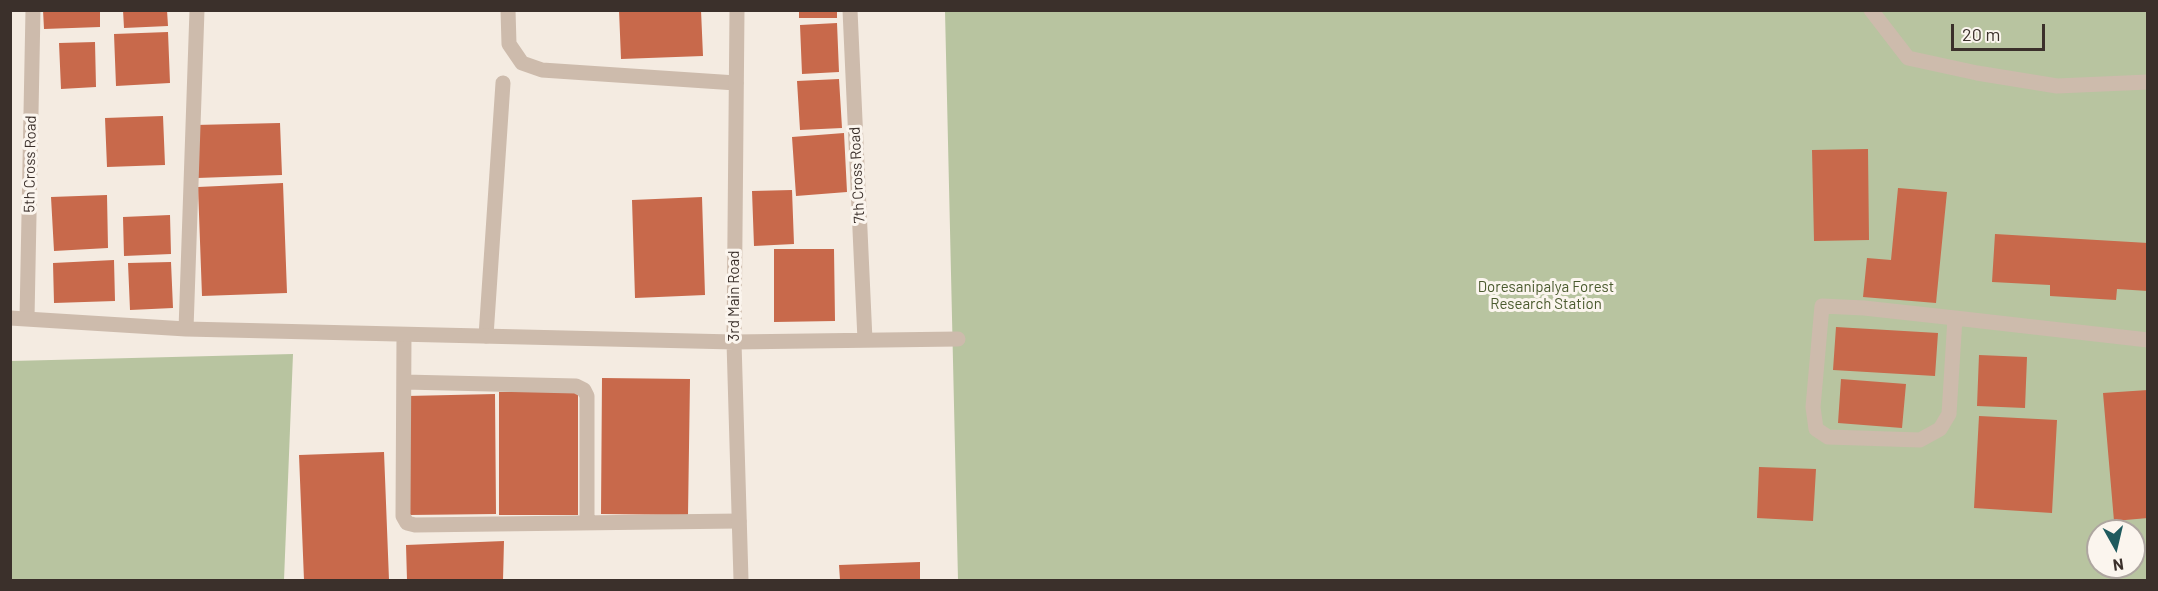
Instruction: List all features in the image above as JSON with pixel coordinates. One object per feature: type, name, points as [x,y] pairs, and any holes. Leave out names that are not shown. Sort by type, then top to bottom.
[{"type":"street","name":"5th Cross Road","points":[[27,318],[33,10]]},
{"type":"street","points":[[186,329],[197,10]]},
{"type":"street","points":[[508,10],[510,44],[522,63],[542,70],[736,83]]},
{"type":"street","name":"3rd Main Road","points":[[737,10],[734,342],[741,580]]},
{"type":"street","name":"7th Cross Road","points":[[850,10],[865,340]]},
{"type":"street","points":[[1871,10],[1908,58],[1977,73],[2057,86],[2148,81]]},
{"type":"street","points":[[486,336],[503,83]]},
{"type":"street","points":[[1955,318],[1949,414],[1940,429],[1920,440],[1828,437],[1816,429],[1813,407],[1822,306],[1864,308],[1955,318],[2148,340]]},
{"type":"street","points":[[10,318],[186,329],[404,335],[734,342],[958,339]]},
{"type":"street","points":[[404,335],[403,516],[407,523],[415,525],[739,521]]},
{"type":"street","points":[[404,382],[576,386],[584,390],[587,396],[587,523]]},
{"type":"green space","name":"Doresanipalya Forest Research Station","points":[[945,11],[2147,11],[2147,580],[958,580]]},
{"type":"green space","points":[[293,354],[284,580],[11,580],[11,361]]},
{"type":"building","points":[[43,10],[100,10],[100,27],[44,29]]},
{"type":"building","points":[[123,10],[167,10],[168,26],[124,28]]},
{"type":"building","points":[[619,10],[701,10],[703,56],[621,59]]},
{"type":"building","points":[[799,10],[837,10],[837,18],[799,18]]},
{"type":"building","points":[[837,23],[839,72],[802,74],[800,25]]},
{"type":"building","points":[[168,32],[170,83],[116,86],[114,34]]},
{"type":"building","points":[[95,42],[96,87],[61,89],[59,43]]},
{"type":"building","points":[[839,79],[842,128],[800,130],[797,81]]},
{"type":"building","points":[[163,116],[165,165],[107,167],[105,118]]},
{"type":"building","points":[[280,123],[282,175],[197,178],[195,125]]},
{"type":"building","points":[[844,133],[847,192],[796,196],[792,137]]},
{"type":"building","points":[[1868,149],[1869,240],[1814,241],[1812,150]]},
{"type":"building","points":[[283,183],[287,293],[202,296],[198,187]]},
{"type":"building","points":[[1898,188],[1947,192],[1936,303],[1863,297],[1867,258],[1891,260]]},
{"type":"building","points":[[792,190],[794,244],[754,246],[752,191]]},
{"type":"building","points":[[107,195],[108,248],[54,251],[51,197]]},
{"type":"building","points":[[702,197],[705,295],[635,298],[632,200]]},
{"type":"building","points":[[170,215],[171,254],[124,256],[123,217]]},
{"type":"building","points":[[1995,234],[2148,243],[2148,291],[2117,289],[2116,300],[2050,296],[2050,285],[1992,282]]},
{"type":"building","points":[[774,249],[834,249],[835,321],[774,322]]},
{"type":"building","points":[[114,260],[115,301],[54,303],[53,263]]},
{"type":"building","points":[[171,262],[173,308],[130,310],[128,263]]},
{"type":"building","points":[[1836,327],[1938,333],[1935,376],[1833,370]]},
{"type":"building","points":[[1979,355],[2027,357],[2025,408],[1977,406]]},
{"type":"building","points":[[602,378],[690,379],[688,515],[601,514]]},
{"type":"building","points":[[1841,379],[1906,384],[1902,428],[1838,423]]},
{"type":"building","points":[[2148,390],[2148,518],[2114,519],[2103,393]]},
{"type":"building","points":[[499,392],[578,392],[578,515],[499,515]]},
{"type":"building","points":[[495,394],[496,514],[409,515],[407,396]]},
{"type":"building","points":[[1979,416],[2057,420],[2052,513],[1974,508]]},
{"type":"building","points":[[384,452],[389,580],[304,580],[299,455]]},
{"type":"building","points":[[1759,467],[1816,469],[1813,521],[1757,518]]},
{"type":"building","points":[[504,541],[503,580],[407,580],[406,545]]},
{"type":"building","points":[[920,562],[920,580],[840,580],[839,565]]}]
